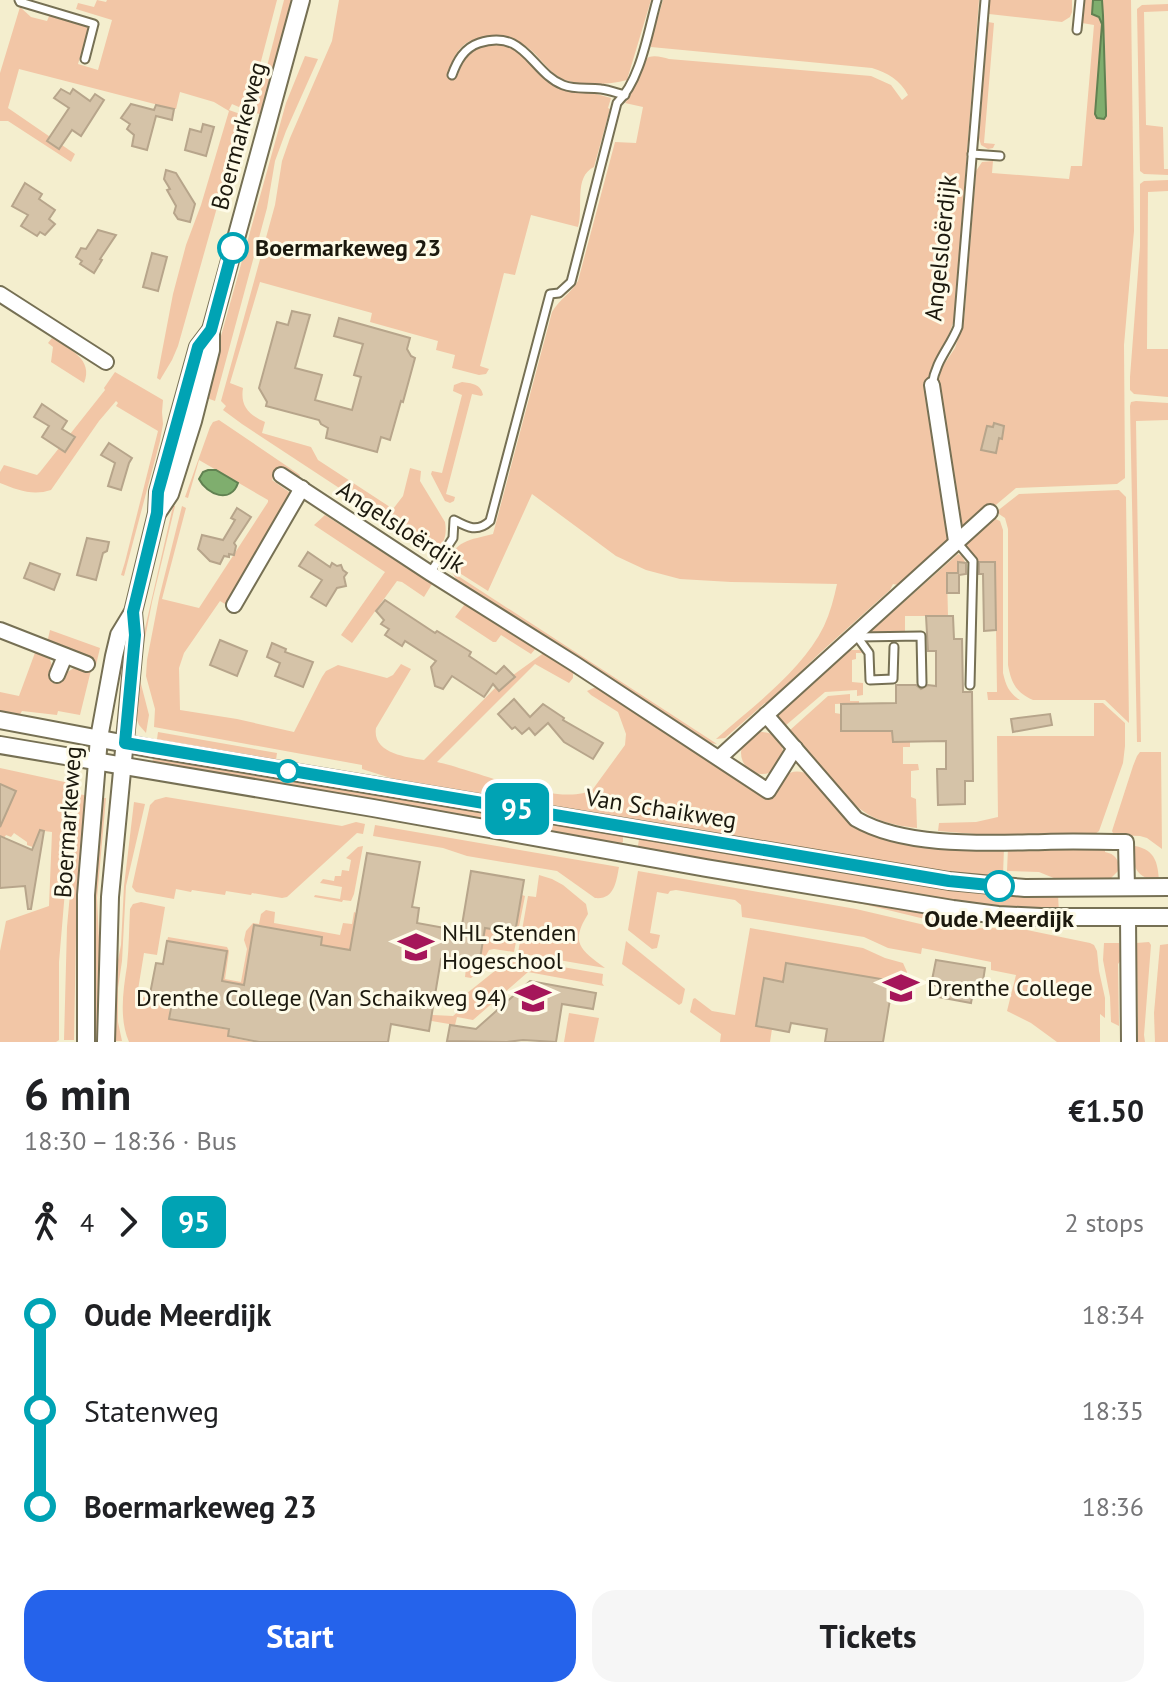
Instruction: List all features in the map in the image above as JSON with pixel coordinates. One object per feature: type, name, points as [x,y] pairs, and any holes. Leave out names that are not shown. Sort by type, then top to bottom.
[{"type":"street","name":"Boermarkeweg","points":[[86,1042],[86,895],[99,738],[119,635],[133,612],[157,513],[170,494],[193,421],[211,350],[211,330],[301,0]]},
{"type":"street","points":[[0,294],[106,362]]},
{"type":"street","name":"Angelsloërdijk","points":[[932,385],[956,541]]},
{"type":"street","name":"Angelsloërdijk","points":[[281,475],[768,791],[795,748]]},
{"type":"street","name":"Angelsloërdijk","points":[[234,605],[302,488]]},
{"type":"street","points":[[719,758],[990,512]]},
{"type":"street","name":"Boermarkeweg","points":[[106,1042],[109,913],[135,635],[133,612]]},
{"type":"street","points":[[0,630],[87,664]]},
{"type":"street","points":[[57,675],[65,656]]},
{"type":"street","points":[[766,715],[856,819],[868,826],[896,834],[969,843],[1126,842],[1127,888]]},
{"type":"street","name":"Van Schaikweg","points":[[0,720],[949,881],[1025,888],[1168,887]]},
{"type":"street","name":"Van Schaikweg","points":[[0,745],[898,901],[998,915],[1168,917]]},
{"type":"street","points":[[1150,887],[1150,917]]},
{"type":"street","points":[[1103,888],[1103,918]]},
{"type":"street","points":[[1128,917],[1129,1042]]},
{"type":"lane","points":[[19,0],[94,24],[85,59]]},
{"type":"lane","points":[[430,573],[453,538],[454,520],[470,529],[484,526],[490,521],[550,294],[559,293],[571,282],[617,103],[634,78],[657,0]]},
{"type":"lane","name":"Angelsloërdijk","points":[[932,385],[935,368],[952,343],[958,327],[985,0]]},
{"type":"lane","points":[[1077,30],[1080,0]]},
{"type":"lane","points":[[452,75],[456,62],[473,45],[488,40],[506,41],[525,50],[561,84],[625,95]]},
{"type":"lane","points":[[972,154],[1000,156]]},
{"type":"lane","points":[[956,541],[973,561],[970,685]]},
{"type":"lane","points":[[856,635],[869,653],[870,680],[893,679],[894,647]]},
{"type":"lane","points":[[856,635],[921,636],[922,683]]},
{"type":"shaded area","points":[[97,0],[277,0],[248,111],[232,104],[229,110],[243,115],[178,346],[160,380],[157,378],[173,294],[229,111],[214,102],[180,92],[174,109],[19,69],[8,108],[75,154],[71,162],[8,121],[0,121],[0,73],[20,7],[31,17],[47,21],[50,14],[89,27],[78,64],[98,70],[112,20],[76,9],[78,3],[94,7]]},
{"type":"shaded area","points":[[284,0],[292,0],[260,114],[255,113]]},
{"type":"shaded area","points":[[339,0],[651,0],[627,80],[596,84],[565,80],[554,74],[525,45],[493,38],[468,42],[461,47],[452,63],[449,73],[458,74],[466,55],[474,49],[483,45],[503,45],[519,52],[558,88],[611,98],[594,167],[583,178],[581,185],[578,227],[531,215],[515,275],[504,273],[480,366],[489,369],[486,374],[452,368],[455,355],[436,350],[438,341],[370,322],[372,313],[260,282],[230,383],[243,388],[247,409],[265,422],[262,433],[311,447],[318,460],[393,509],[403,496],[410,468],[421,471],[420,481],[445,522],[444,538],[435,551],[242,424],[223,410],[226,406],[221,401],[275,205],[282,161],[332,41]]},
{"type":"shaded area","points":[[663,0],[979,0],[954,319],[932,369],[928,387],[947,543],[903,586],[893,584],[767,704],[725,738],[716,739],[776,687],[803,658],[824,626],[837,584],[680,579],[646,570],[616,556],[532,494],[488,591],[450,567],[458,546],[493,534],[552,312],[578,281],[615,142],[636,143],[643,107],[625,103],[646,59],[656,56],[871,76],[891,85],[902,100],[908,95],[893,78],[872,68],[651,47]]},
{"type":"shaded area","points":[[990,0],[1072,0],[1072,12],[1062,22],[989,14]]},
{"type":"shaded area","points":[[1085,0],[1093,0],[1092,14],[1101,21],[1106,111],[1102,0],[1131,0],[1134,231],[1124,345],[1125,478],[1117,484],[1016,488],[965,531],[958,529],[938,386],[941,369],[955,348],[964,320],[976,171],[982,162],[993,161],[992,173],[1069,179],[1071,166],[1082,166],[1094,25],[1082,23]]},
{"type":"shaded area","points":[[1093,0],[1102,0],[1104,119],[1097,118],[1095,114],[1102,24],[1099,17],[1092,14]]},
{"type":"shaded area","points":[[1168,4],[1168,11],[1144,12],[1146,125],[1163,127],[1164,169],[1168,169],[1168,175],[1144,174],[1140,171],[1137,9],[1142,5]]},
{"type":"shaded area","points":[[988,22],[994,23],[984,143],[995,144],[988,149],[981,145],[979,138]]},
{"type":"shaded area","points":[[305,56],[318,59],[275,161],[267,208],[215,401],[207,398],[221,336],[286,103]]},
{"type":"shaded area","points":[[1168,180],[1168,191],[1148,192],[1147,349],[1168,349],[1168,397],[1134,394],[1130,390],[1130,377],[1140,246],[1140,184],[1144,181]]},
{"type":"shaded area","points":[[52,338],[83,361],[86,367],[84,383],[51,362],[53,347],[48,343]]},
{"type":"shaded area","points":[[115,372],[163,400],[160,441],[124,576],[121,575],[158,431],[116,406],[116,401],[51,490],[31,492],[0,483],[4,465],[37,475],[105,390]]},
{"type":"shaded area","points":[[462,382],[478,386],[483,395],[472,394],[446,494],[455,497],[450,503],[445,501],[431,474],[432,471],[442,473],[462,395],[453,391],[454,385]]},
{"type":"shaded area","points":[[1131,402],[1168,403],[1168,420],[1136,421],[1141,742],[1137,742],[1130,406]]},
{"type":"shaded area","points":[[219,420],[300,475],[298,479],[280,468],[272,480],[292,494],[230,607],[220,601],[184,653],[179,668],[180,710],[294,732],[326,671],[338,665],[387,678],[401,664],[411,669],[376,728],[376,736],[379,743],[392,752],[424,760],[502,681],[545,652],[573,669],[573,678],[569,683],[535,664],[437,762],[540,791],[579,794],[593,789],[625,745],[626,734],[618,712],[587,691],[598,686],[755,787],[793,772],[803,773],[810,776],[849,819],[1004,848],[1003,875],[984,880],[890,867],[397,780],[362,769],[362,765],[154,727],[155,709],[146,676],[147,660],[182,506],[186,508],[162,599],[199,608],[268,502],[199,460],[188,498],[185,497],[210,427]]},
{"type":"shaded area","points":[[208,470],[216,470],[238,483],[235,490],[219,495],[207,489],[199,479]]},
{"type":"shaded area","points":[[1119,490],[1126,497],[1129,723],[1105,700],[1033,700],[1015,686],[1008,665],[1008,529],[1005,518],[996,512],[1019,494]]},
{"type":"shaded area","points":[[173,506],[140,664],[141,684],[149,715],[146,733],[134,712],[141,646]]},
{"type":"shaded area","points":[[325,515],[432,584],[424,597],[397,581],[352,643],[341,635],[385,572],[314,525]]},
{"type":"shaded area","points":[[991,517],[1000,521],[1003,530],[1003,673],[1008,689],[1020,700],[988,700],[987,692],[997,692],[995,562],[977,562],[962,542]]},
{"type":"shaded area","points":[[958,554],[965,562],[958,562],[958,573],[947,574],[948,616],[905,616],[905,634],[868,634]]},
{"type":"shaded area","points":[[452,572],[717,744],[709,743],[458,582]]},
{"type":"shaded area","points":[[465,604],[537,647],[531,654],[501,635],[493,642],[455,617]]},
{"type":"shaded area","points":[[50,630],[100,648],[96,665],[47,643]]},
{"type":"shaded area","points":[[36,650],[49,657],[53,668],[64,674],[74,668],[92,666],[80,715],[58,711],[57,715],[22,711],[19,716],[0,712],[0,692],[19,696]]},
{"type":"shaded area","points":[[846,650],[860,650],[862,653],[856,653],[856,659],[852,660],[852,682],[863,683],[863,695],[857,696],[857,690],[825,692],[785,726],[774,714]]},
{"type":"shaded area","points":[[850,694],[850,701],[859,703],[835,704],[835,713],[841,714],[841,731],[892,731],[893,742],[910,742],[910,747],[903,747],[903,764],[918,764],[919,770],[911,771],[911,797],[916,799],[917,828],[883,821],[861,810],[789,731],[828,696]]},
{"type":"shaded area","points":[[1094,703],[1103,703],[1125,723],[1123,763],[1099,831],[1095,834],[987,835],[938,831],[939,823],[976,822],[998,817],[997,736],[1094,736]]},
{"type":"shaded area","points":[[158,732],[277,753],[276,760],[161,740],[157,739]]},
{"type":"shaded area","points":[[762,732],[777,738],[783,753],[777,768],[762,774],[747,768],[741,753],[747,738]]},
{"type":"shaded area","points":[[1140,752],[1161,752],[1162,849],[1147,838],[1114,835],[1112,831]]},
{"type":"shaded area","points":[[153,758],[271,778],[315,780],[623,834],[623,842],[619,845],[152,764]]},
{"type":"shaded area","points":[[0,768],[74,784],[59,962],[59,1040],[56,1042],[0,1042],[0,951],[6,921],[49,906],[52,832],[44,831],[41,850],[27,845],[14,833],[11,837],[0,836],[0,827],[16,791],[0,784]]},
{"type":"shaded area","points":[[79,794],[88,796],[76,931],[74,1040],[64,1040],[67,927]]},
{"type":"shaded area","points":[[166,797],[342,826],[356,822],[365,824],[363,834],[357,833],[287,897],[226,891],[225,895],[176,889],[174,899],[136,892],[132,887],[150,805]]},
{"type":"shaded area","points":[[102,798],[106,798],[97,898],[99,1040],[95,1040],[96,959],[92,895]]},
{"type":"shaded area","points":[[134,802],[145,804],[126,886],[118,988],[118,1022],[122,1041],[112,1041],[115,975],[121,945],[124,886]]},
{"type":"shaded area","points":[[375,825],[619,867],[617,879],[610,893],[595,898],[557,871],[373,836]]},
{"type":"shaded area","points":[[642,836],[935,887],[1032,896],[1058,894],[1059,914],[991,911],[641,849],[638,846]]},
{"type":"shaded area","points":[[363,846],[351,901],[314,897],[340,899],[342,887],[320,883],[323,879],[334,881],[335,876],[341,876],[342,870],[349,871],[351,860],[346,858]]},
{"type":"shaded area","points":[[1135,846],[1152,854],[1159,883],[1137,871],[1133,855]]},
{"type":"shaded area","points":[[1008,848],[1105,848],[1105,852],[1116,858],[1119,870],[1110,879],[1102,881],[1061,881],[1039,872],[1007,871]]},
{"type":"shaded area","points":[[642,864],[1059,922],[1058,930],[1023,924],[929,920],[863,904]]},
{"type":"shaded area","points":[[638,871],[856,909],[929,926],[1027,930],[1090,943],[1097,951],[1105,998],[1105,1018],[1100,1014],[1100,1042],[1057,1042],[1031,1023],[1007,1011],[1016,975],[991,970],[991,962],[922,948],[921,954],[888,948],[864,937],[742,917],[741,905],[735,900],[676,890],[668,894],[657,892],[650,933],[660,935],[657,948],[652,949],[628,930]]},
{"type":"shaded area","points":[[539,875],[563,885],[586,904],[588,914],[580,932],[580,945],[605,968],[518,953],[528,896],[536,897]]},
{"type":"shaded area","points":[[522,895],[525,896],[514,952],[489,950],[471,978],[465,977],[466,968],[439,963],[426,956],[478,965],[485,928],[515,933]]},
{"type":"shaded area","points":[[141,902],[165,907],[157,955],[144,953],[137,996],[169,1002],[170,1019],[229,1030],[228,1037],[254,1042],[129,1042],[123,1005],[130,909],[133,904]]},
{"type":"shaded area","points":[[266,910],[275,912],[274,923],[340,935],[343,923],[352,924],[354,912],[350,950],[321,945],[244,985],[222,981],[227,951],[167,941],[168,937],[227,947],[229,951],[225,979],[241,982],[247,949],[244,940],[246,931],[253,923],[259,924],[261,914]]},
{"type":"shaded area","points":[[750,928],[863,948],[903,963],[907,972],[905,983],[849,974],[783,982],[765,979],[756,1026],[772,1029],[770,1042],[720,1042],[721,1034],[690,1012],[693,999],[712,1011],[735,1015]]},
{"type":"shaded area","points":[[626,941],[685,989],[682,1003],[679,1005],[622,964]]},
{"type":"shaded area","points":[[1149,942],[1151,945],[1145,1042],[1138,1042],[1136,943]]},
{"type":"shaded area","points":[[1104,943],[1119,943],[1119,1026],[1111,1022],[1103,960]]},
{"type":"shaded area","points":[[1168,944],[1168,1042],[1155,1042],[1154,1013],[1160,945]]},
{"type":"shaded area","points":[[511,958],[603,974],[604,986],[528,972],[473,1020],[457,1017],[455,1025],[408,1017],[430,1012],[433,1015],[453,1016],[459,1011],[461,998]]},
{"type":"shaded area","points":[[569,1013],[599,1018],[594,1042],[564,1042]]},
{"type":"building","points":[[61,89],[70,94],[73,89],[90,101],[95,94],[104,100],[81,136],[72,130],[59,149],[47,141],[69,108],[54,98]]},
{"type":"building","points":[[131,104],[154,110],[156,105],[174,109],[172,120],[156,116],[147,150],[132,146],[134,135],[127,129],[130,124],[121,118]]},
{"type":"building","points":[[203,124],[214,127],[206,156],[185,150],[190,129],[201,132]]},
{"type":"building","points":[[166,170],[176,173],[195,204],[190,222],[178,219],[174,213],[176,206],[164,179]]},
{"type":"building","points":[[25,183],[42,194],[39,199],[55,210],[49,219],[55,224],[45,235],[40,232],[37,236],[21,226],[28,215],[12,206]]},
{"type":"building","points":[[98,230],[116,235],[94,273],[80,264],[82,261],[76,257],[81,248],[86,249]]},
{"type":"building","points":[[152,253],[167,257],[158,291],[143,287]]},
{"type":"building","points":[[292,311],[310,315],[295,368],[322,375],[315,400],[352,410],[361,377],[354,375],[363,344],[334,336],[339,318],[410,338],[407,349],[415,358],[403,402],[390,440],[381,437],[377,452],[326,438],[328,428],[319,420],[266,406],[259,388],[277,322],[288,325]]},
{"type":"building","points":[[42,404],[67,421],[62,429],[75,437],[65,452],[42,437],[49,426],[34,417]]},
{"type":"building","points":[[994,423],[1004,426],[996,453],[981,450],[987,426],[993,427]]},
{"type":"building","points":[[109,443],[132,458],[121,490],[108,486],[115,463],[101,455]]},
{"type":"building","points":[[237,508],[251,517],[234,543],[234,555],[224,556],[220,564],[210,561],[198,549],[202,535],[223,540],[235,520],[231,518]]},
{"type":"building","points":[[87,538],[109,542],[96,580],[77,575]]},
{"type":"building","points":[[308,552],[330,567],[332,563],[341,565],[347,573],[344,577],[346,586],[337,588],[326,606],[311,597],[322,580],[299,566]]},
{"type":"building","points":[[958,562],[966,563],[966,574],[959,575],[959,593],[947,593],[947,573],[958,573]]},
{"type":"building","points":[[979,562],[995,562],[996,630],[984,631],[983,574],[979,574]]},
{"type":"building","points":[[30,563],[60,574],[54,590],[24,578]]},
{"type":"building","points":[[385,600],[471,652],[469,656],[496,674],[504,666],[515,677],[499,691],[493,684],[484,697],[452,676],[443,689],[435,686],[431,667],[436,661],[405,641],[402,646],[385,635],[389,629],[381,624],[384,620],[376,611]]},
{"type":"building","points":[[926,616],[953,616],[954,639],[962,639],[963,692],[972,692],[973,781],[965,781],[965,804],[938,805],[937,769],[946,769],[946,741],[893,742],[892,731],[841,731],[841,704],[896,703],[896,685],[916,685],[921,689],[928,685],[936,686],[936,651],[928,651]]},
{"type":"building","points":[[220,640],[247,651],[237,676],[210,665]]},
{"type":"building","points":[[272,643],[286,649],[285,652],[313,662],[303,687],[275,676],[280,663],[267,657]]},
{"type":"building","points":[[514,699],[530,717],[543,704],[563,720],[603,743],[593,759],[564,742],[548,723],[535,735],[529,728],[522,734],[515,727],[512,729],[498,714]]},
{"type":"building","points":[[1050,714],[1052,725],[1013,732],[1011,719]]},
{"type":"building","points":[[0,784],[16,791],[0,827]]},
{"type":"building","points":[[40,830],[44,831],[31,909],[28,909],[25,886],[0,888],[0,836],[32,850]]},
{"type":"building","name":"NHL Stenden Hogeschool","points":[[367,853],[420,862],[412,907],[419,908],[417,923],[461,931],[471,871],[524,880],[515,933],[485,928],[479,965],[441,959],[429,1031],[391,1024],[388,1042],[259,1042],[228,1036],[229,1029],[169,1019],[173,997],[150,994],[156,963],[163,964],[167,941],[227,951],[222,981],[244,985],[254,925],[322,937],[321,945],[350,950]]},
{"type":"building","points":[[936,960],[985,968],[981,994],[973,992],[971,1003],[938,997],[940,986],[931,985]]},
{"type":"building","points":[[786,963],[893,981],[883,1042],[825,1042],[827,1029],[791,1023],[789,1032],[756,1026],[764,978],[783,982]]},
{"type":"building","points":[[530,981],[596,993],[593,1009],[562,1004],[556,1042],[447,1041],[450,1025],[476,1029]]},
{"type":"bus line","name":"95","points":[[233,248],[211,330],[198,347],[158,492],[157,513],[133,612],[135,635],[125,743],[949,881],[999,886]]},
{"type":"place","name":"Boermarkeweg 23","points":[[233,248]]},
{"type":"place","name":"Oude Meerdijk","points":[[999,886]]},
{"type":"place","name":"NHL Stenden Hogeschool","points":[[416,947]]},
{"type":"place","name":"Drenthe College","points":[[901,988]]},
{"type":"place","name":"Drenthe College (Van Schaikweg 94)","points":[[533,998]]}]
